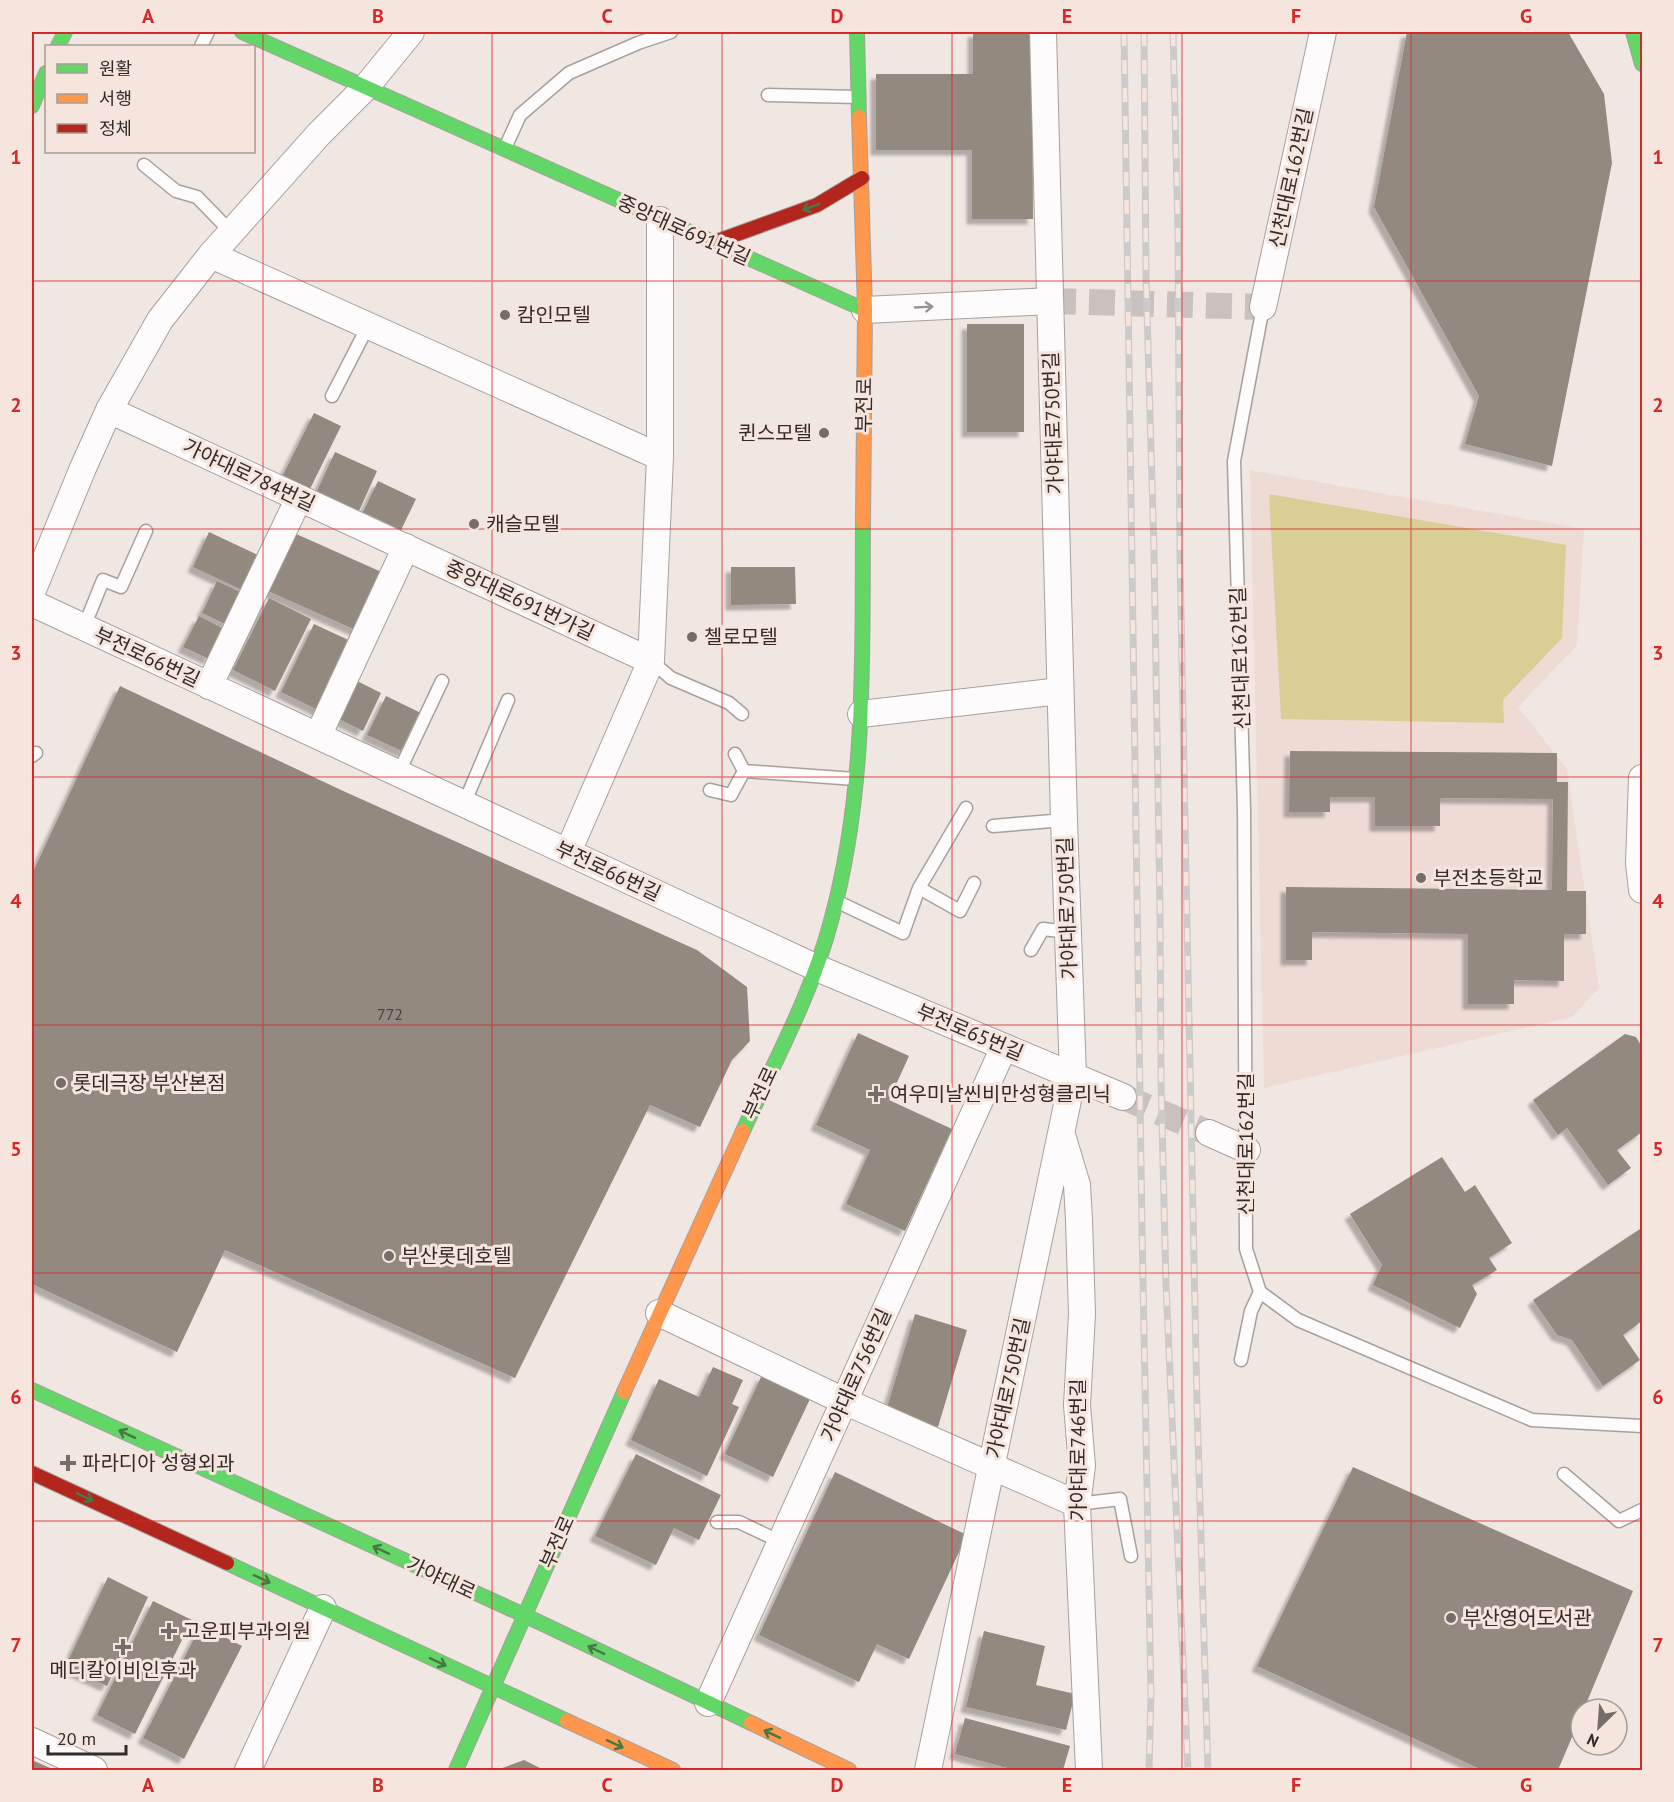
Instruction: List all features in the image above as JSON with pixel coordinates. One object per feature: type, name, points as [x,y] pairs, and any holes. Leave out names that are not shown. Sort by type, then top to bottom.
[{"type":"main road","name":"중앙대로691번길","points":[[242,32],[865,310]]},
{"type":"main road","name":"부전로","points":[[456,1770],[659,1313],[817,968],[837,902],[856,779],[861,714],[865,310],[857,32]]},
{"type":"main road","points":[[1633,32],[1642,64]]},
{"type":"main road","points":[[32,106],[45,75]]},
{"type":"main road","points":[[712,243],[817,205],[862,178]]},
{"type":"main road","name":"가야대로","points":[[32,1390],[524,1615],[849,1770]]},
{"type":"main road","points":[[32,1473],[673,1770]]},
{"type":"main road","points":[[825,1759],[856,1770]]},
{"type":"street","points":[[32,592],[82,468],[109,410],[160,320],[211,255],[320,134],[366,87],[411,32]]},
{"type":"street","name":"가야대로750번길","points":[[928,1770],[1073,1076],[1060,691],[1043,32]]},
{"type":"street","name":"신천대로162번길","points":[[1263,307],[1323,32]]},
{"type":"street","points":[[568,852],[651,661],[660,457],[660,220]]},
{"type":"street","points":[[211,255],[660,457]]},
{"type":"street","points":[[865,310],[1050,301]]},
{"type":"street","name":"가야대로784번길","points":[[109,410],[398,544]]},
{"type":"street","name":"부전로66번길","points":[[209,686],[299,498]]},
{"type":"street","points":[[318,736],[398,544]]},
{"type":"street","name":"중앙대로691번가길","points":[[398,544],[651,661]]},
{"type":"street","name":"부전로66번길","points":[[32,603],[817,968]]},
{"type":"street","points":[[861,714],[1060,691]]},
{"type":"street","points":[[1642,778],[1639,862],[1642,891]]},
{"type":"street","name":"부전로65번길","points":[[817,968],[1123,1097]]},
{"type":"street","name":"가야대로756번길","points":[[708,1703],[1004,1047]]},
{"type":"street","name":"가야대로746번길","points":[[1061,1132],[1077,1185],[1079,1220],[1082,1314],[1077,1405],[1082,1466],[1077,1504],[1089,1770]]},
{"type":"street","points":[[1209,1133],[1247,1150]]},
{"type":"street","points":[[659,1313],[844,1401],[1077,1504]]},
{"type":"street","points":[[248,1770],[323,1608]]},
{"type":"street","points":[[32,1741],[94,1770]]},
{"type":"lane","points":[[504,149],[520,115],[569,73],[638,43],[670,32]]},
{"type":"lane","points":[[768,95],[860,97]]},
{"type":"lane","points":[[144,165],[176,191],[197,196],[232,233]]},
{"type":"lane","name":"신천대로162번길","points":[[1260,1292],[1246,1249],[1244,810],[1234,461],[1263,307]]},
{"type":"lane","points":[[332,396],[368,326]]},
{"type":"lane","name":"부전로66번길","points":[[84,627],[103,580],[121,587],[146,531]]},
{"type":"lane","name":"중앙대로691번가길","points":[[651,661],[671,678],[729,703],[742,714]]},
{"type":"lane","points":[[398,774],[442,681]]},
{"type":"lane","points":[[464,804],[508,700]]},
{"type":"lane","points":[[735,754],[744,771]]},
{"type":"lane","points":[[744,771],[856,779]]},
{"type":"lane","points":[[710,790],[730,795],[744,771]]},
{"type":"lane","points":[[837,902],[903,933],[919,888],[966,808]]},
{"type":"lane","points":[[993,826],[1064,820]]},
{"type":"lane","points":[[919,888],[960,911],[974,883]]},
{"type":"lane","points":[[1031,950],[1043,928],[1068,932]]},
{"type":"lane","points":[[1241,1360],[1251,1311],[1260,1292],[1298,1320],[1532,1420],[1642,1426]]},
{"type":"lane","points":[[1564,1474],[1619,1521],[1642,1510]]},
{"type":"lane","points":[[1077,1504],[1120,1499],[1131,1556]]},
{"type":"lane","points":[[717,1522],[738,1522],[781,1542]]},
{"type":"shaded area","name":"부전초등학교","points":[[1250,470],[1584,529],[1577,645],[1518,707],[1567,769],[1599,988],[1572,1017],[1264,1088]]},
{"type":"shaded area","points":[[1269,494],[1566,545],[1562,638],[1503,700],[1504,723],[1281,719]]},
{"type":"building","points":[[973,32],[1032,32],[1033,219],[972,219],[972,150],[876,150],[876,74],[973,74]]},
{"type":"building","points":[[1407,32],[1568,32],[1604,94],[1612,163],[1552,466],[1465,444],[1479,396],[1374,207]]},
{"type":"building","points":[[967,324],[1024,324],[1024,432],[967,432]]},
{"type":"building","points":[[314,413],[341,426],[310,489],[283,475]]},
{"type":"building","points":[[335,452],[377,471],[359,511],[317,491]]},
{"type":"building","points":[[378,481],[416,499],[401,530],[363,512]]},
{"type":"building","points":[[209,532],[260,556],[244,591],[193,567]]},
{"type":"building","points":[[294,533],[386,574],[360,632],[268,591]]},
{"type":"building","points":[[731,567],[795,567],[796,604],[731,605]]},
{"type":"building","points":[[217,581],[242,593],[227,625],[202,613]]},
{"type":"building","points":[[269,598],[311,619],[275,691],[233,670]]},
{"type":"building","points":[[199,616],[224,629],[209,659],[183,647]]},
{"type":"building","points":[[314,624],[357,644],[324,713],[281,692]]},
{"type":"building","points":[[347,676],[381,693],[363,731],[329,714]]},
{"type":"building","points":[[120,686],[341,790],[697,950],[747,987],[750,1041],[732,1060],[700,1127],[650,1105],[515,1378],[225,1250],[177,1352],[32,1284],[32,874]]},
{"type":"building","points":[[386,696],[423,714],[404,752],[367,735]]},
{"type":"building","points":[[1290,751],[1557,753],[1557,782],[1568,782],[1567,891],[1586,891],[1586,934],[1564,934],[1564,981],[1514,980],[1514,1004],[1468,1004],[1468,934],[1312,932],[1312,960],[1286,960],[1286,887],[1552,890],[1553,799],[1440,798],[1440,826],[1375,826],[1375,797],[1330,797],[1330,812],[1289,812]]},
{"type":"building","points":[[858,1033],[909,1056],[889,1100],[952,1129],[905,1231],[846,1204],[870,1150],[816,1125]]},
{"type":"building","points":[[1625,1034],[1636,1037],[1642,1047],[1642,1132],[1617,1150],[1631,1168],[1608,1185],[1567,1128],[1558,1135],[1533,1100]]},
{"type":"building","points":[[1442,1157],[1465,1192],[1475,1185],[1512,1243],[1489,1258],[1497,1270],[1472,1285],[1477,1294],[1460,1328],[1373,1285],[1382,1265],[1350,1214]]},
{"type":"building","points":[[1640,1229],[1642,1232],[1642,1321],[1623,1335],[1640,1360],[1603,1386],[1572,1340],[1557,1335],[1533,1300]]},
{"type":"building","points":[[915,1314],[967,1330],[938,1427],[886,1411]]},
{"type":"building","points":[[713,1367],[743,1380],[732,1404],[739,1407],[707,1476],[631,1440],[659,1379],[699,1397]]},
{"type":"building","points":[[762,1375],[810,1399],[773,1477],[725,1454]]},
{"type":"building","points":[[636,1454],[721,1495],[699,1540],[674,1528],[656,1565],[595,1536]]},
{"type":"building","name":"부산영어도서관","points":[[1353,1467],[1633,1591],[1589,1697],[1569,1697],[1569,1744],[1558,1770],[1482,1770],[1257,1666]]},
{"type":"building","points":[[835,1472],[967,1535],[909,1659],[877,1644],[859,1682],[759,1635]]},
{"type":"building","points":[[108,1577],[148,1597],[107,1686],[65,1667]]},
{"type":"building","points":[[153,1601],[192,1620],[135,1734],[97,1715]]},
{"type":"building","points":[[201,1625],[242,1646],[184,1759],[143,1738]]},
{"type":"building","points":[[984,1631],[1045,1646],[1036,1685],[1075,1694],[1066,1730],[966,1707]]},
{"type":"building","points":[[965,1718],[1070,1746],[1063,1770],[1015,1770],[955,1754]]},
{"type":"building","points":[[524,1760],[544,1770],[497,1770]]},
{"type":"building","points":[[34,1761],[55,1770],[32,1770]]},
{"type":"tunnel","points":[[1050,301],[1263,307]]},
{"type":"tunnel","points":[[1123,1097],[1209,1133]]},
{"type":"railway","points":[[1124,32],[1151,1694],[1149,1770]]},
{"type":"railway","points":[[1144,32],[1146,276],[1154,551],[1166,1285],[1188,1770]]},
{"type":"railway","points":[[1173,32],[1178,232],[1180,558],[1186,874],[1197,1404],[1208,1770]]},
{"type":"traffic: fast","points":[[58,45],[65,32]]},
{"type":"traffic: fast","points":[[242,32],[865,310]]},
{"type":"traffic: fast","points":[[857,32],[859,117]]},
{"type":"traffic: fast","points":[[1633,32],[1642,64]]},
{"type":"traffic: fast","points":[[32,106],[45,75]]},
{"type":"traffic: fast","points":[[743,1131],[792,1028],[814,975],[843,872],[857,773],[860,723],[863,522]]},
{"type":"traffic: fast","points":[[32,1390],[524,1615],[751,1723]]},
{"type":"traffic: fast","points":[[456,1770],[624,1392]]},
{"type":"traffic: fast","points":[[227,1563],[567,1721]]},
{"type":"traffic: slow","points":[[859,117],[865,310],[863,522]]},
{"type":"traffic: slow","points":[[624,1392],[743,1131]]},
{"type":"traffic: slow","points":[[567,1721],[673,1770]]},
{"type":"traffic: slow","points":[[751,1723],[849,1770]]},
{"type":"traffic: jam","points":[[712,243],[817,205],[862,178]]},
{"type":"traffic: jam","points":[[32,1473],[227,1563]]},
{"type":"place","name":"캄인모텔","points":[[505,315]]},
{"type":"place","name":"퀸스모텔","points":[[824,433]]},
{"type":"place","name":"캐슬모텔","points":[[474,524]]},
{"type":"place","name":"첼로모텔","points":[[692,637]]},
{"type":"place","name":"부전초등학교","points":[[1421,878]]},
{"type":"place","name":"롯데극장 부산본점","points":[[61,1083]]},
{"type":"place","name":"여우미날씬비만성형클리닉","points":[[876,1094]]},
{"type":"place","name":"부산롯데호텔","points":[[389,1256]]},
{"type":"place","name":"파라디아 성형외과","points":[[68,1463]]},
{"type":"place","name":"부산영어도서관","points":[[1451,1618]]},
{"type":"place","name":"고운피부과의원","points":[[169,1631]]},
{"type":"place","name":"메디칼이비인후과","points":[[123,1647]]}]
